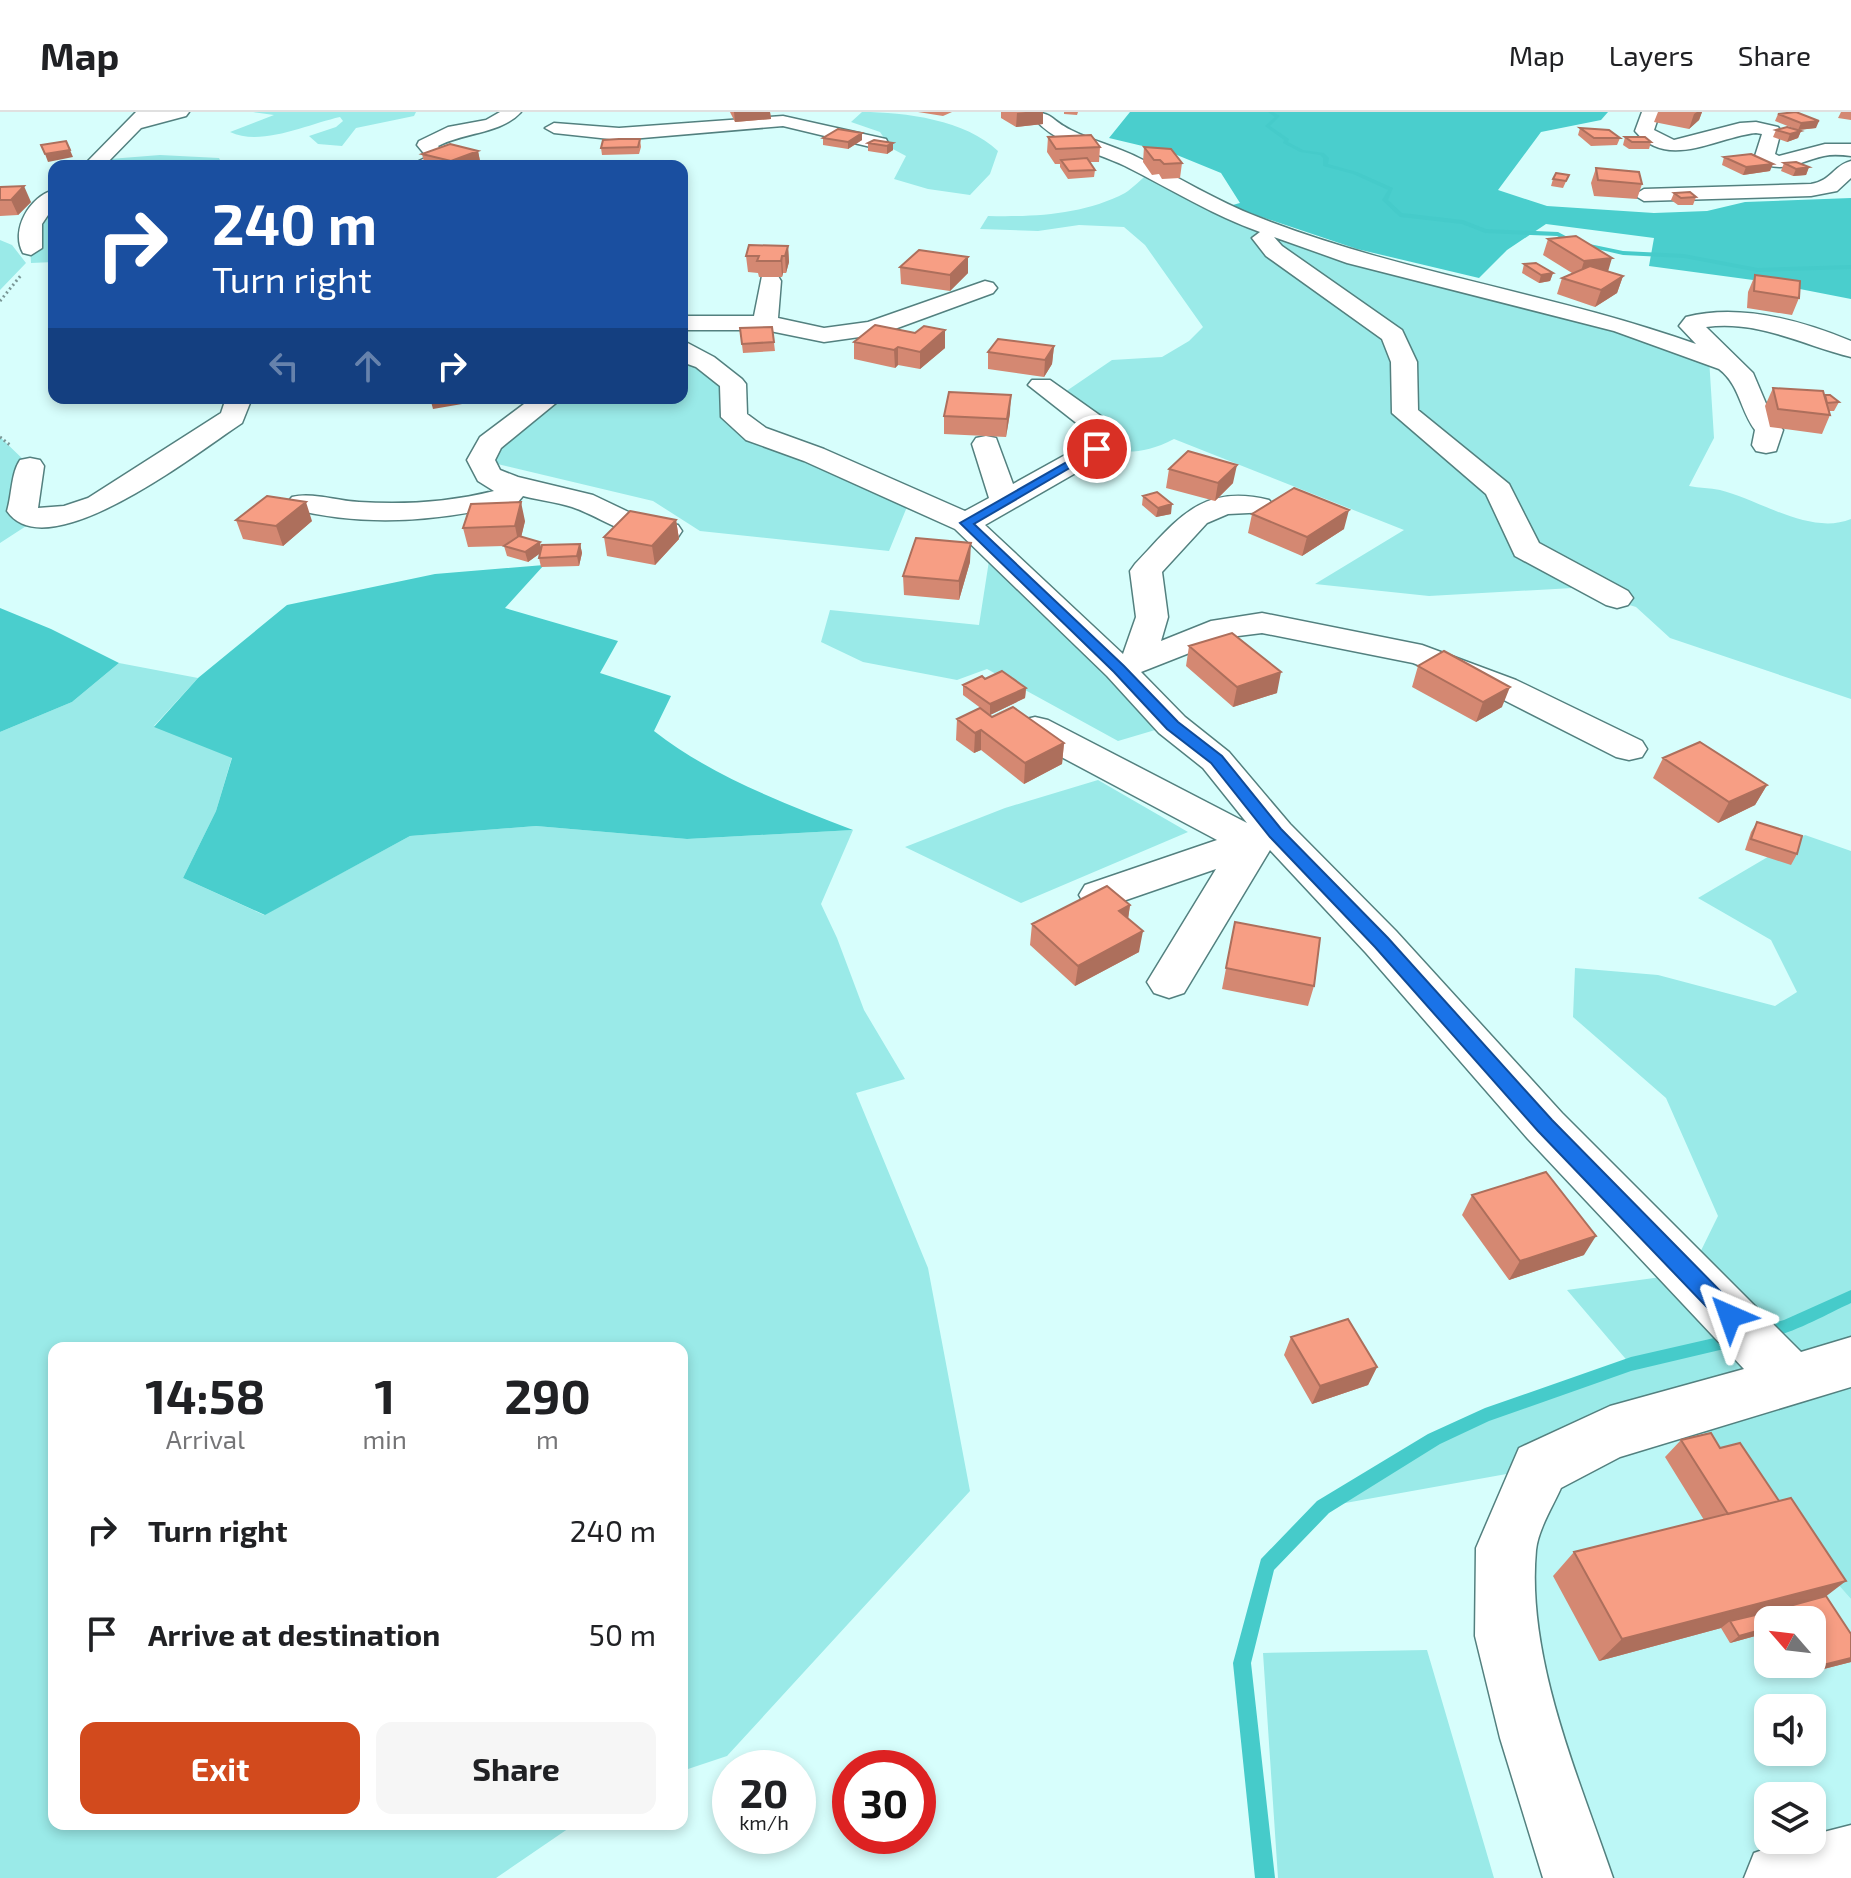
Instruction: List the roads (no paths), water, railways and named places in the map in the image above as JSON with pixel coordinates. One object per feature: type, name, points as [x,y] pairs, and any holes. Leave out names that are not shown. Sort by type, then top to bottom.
[{"type":"street","points":[[98,160],[131,122],[180,112]]},
{"type":"street","points":[[436,160],[439,159],[426,145],[440,136],[469,120],[491,125],[512,112]]},
{"type":"street","points":[[676,128],[783,121],[882,145],[877,137],[846,123],[851,112]]},
{"type":"street","points":[[1651,112],[1644,131],[1652,140]]},
{"type":"street","points":[[1038,114],[1079,141],[1132,162],[1212,206],[1355,258],[1620,312],[1744,374],[1754,409],[1769,430],[1766,445]]},
{"type":"street","points":[[552,120],[600,133],[644,133],[716,121]]},
{"type":"street","points":[[552,120],[570,141],[566,152]]},
{"type":"street","points":[[1630,141],[1696,144],[1747,126],[1772,131],[1765,156],[1774,165],[1792,163],[1827,150],[1851,150]]},
{"type":"street","points":[[600,133],[617,144]]},
{"type":"street","points":[[1056,151],[1067,150],[1079,141]]},
{"type":"street","points":[[1644,195],[1811,190],[1830,187],[1851,167]]},
{"type":"street","points":[[1183,181],[1212,206]]},
{"type":"street","points":[[3,232],[31,248],[29,225],[37,209],[48,201]]},
{"type":"street","points":[[1251,222],[1274,251],[1393,335],[1404,362],[1405,413],[1499,490],[1526,549],[1617,598]]},
{"type":"street","points":[[765,323],[770,281]]},
{"type":"street","points":[[688,344],[765,323],[824,335],[872,329],[985,288]]},
{"type":"street","points":[[1668,311],[1694,322],[1721,319],[1764,324],[1849,348]]},
{"type":"street","points":[[1694,322],[1691,326],[1723,353],[1731,363],[1728,364]]},
{"type":"street","points":[[688,349],[733,384],[734,417],[756,434],[814,455],[945,525],[1128,666],[1172,725],[1216,760],[1264,838]]},
{"type":"street","points":[[945,525],[1005,503],[1097,449],[1101,437],[1095,425],[1041,385]]},
{"type":"street","points":[[30,466],[28,492],[22,511],[37,519],[69,514],[98,504],[179,454],[233,417],[237,404]]},
{"type":"street","points":[[515,499],[488,475],[481,460],[490,443],[541,404]]},
{"type":"street","points":[[986,444],[1005,503]]},
{"type":"street","points":[[302,503],[358,513],[449,510],[515,499],[583,501],[631,525],[667,531]]},
{"type":"street","points":[[1128,666],[1152,617],[1146,571],[1196,517],[1224,505],[1259,506]]},
{"type":"street","points":[[1128,666],[1223,628],[1262,623],[1422,655],[1504,687],[1629,749]]},
{"type":"street","points":[[1035,728],[1264,838],[1381,942],[1545,1126],[1780,1369]]},
{"type":"street","points":[[1100,895],[1264,838]]},
{"type":"street","points":[[1169,982],[1264,838]]},
{"type":"street","points":[[1578,1878],[1533,1738],[1507,1636],[1506,1548],[1540,1468],[1610,1433],[1686,1413],[1780,1369],[1851,1362]]},
{"type":"street","points":[[1779,1878],[1851,1860]]},
{"type":"waterway","points":[[1270,112],[1278,117],[1267,126],[1287,140],[1285,142],[1302,151],[1322,154],[1326,158],[1325,165],[1355,173],[1391,189],[1385,200],[1400,215],[1463,222],[1485,231],[1558,234],[1573,242],[1623,253],[1684,256],[1758,270],[1851,267]]},
{"type":"waterway","points":[[1762,1333],[1787,1326],[1851,1296]]},
{"type":"waterway","points":[[1265,1878],[1242,1663],[1267,1565],[1323,1507],[1434,1439],[1485,1415],[1631,1364],[1736,1340]]}]
